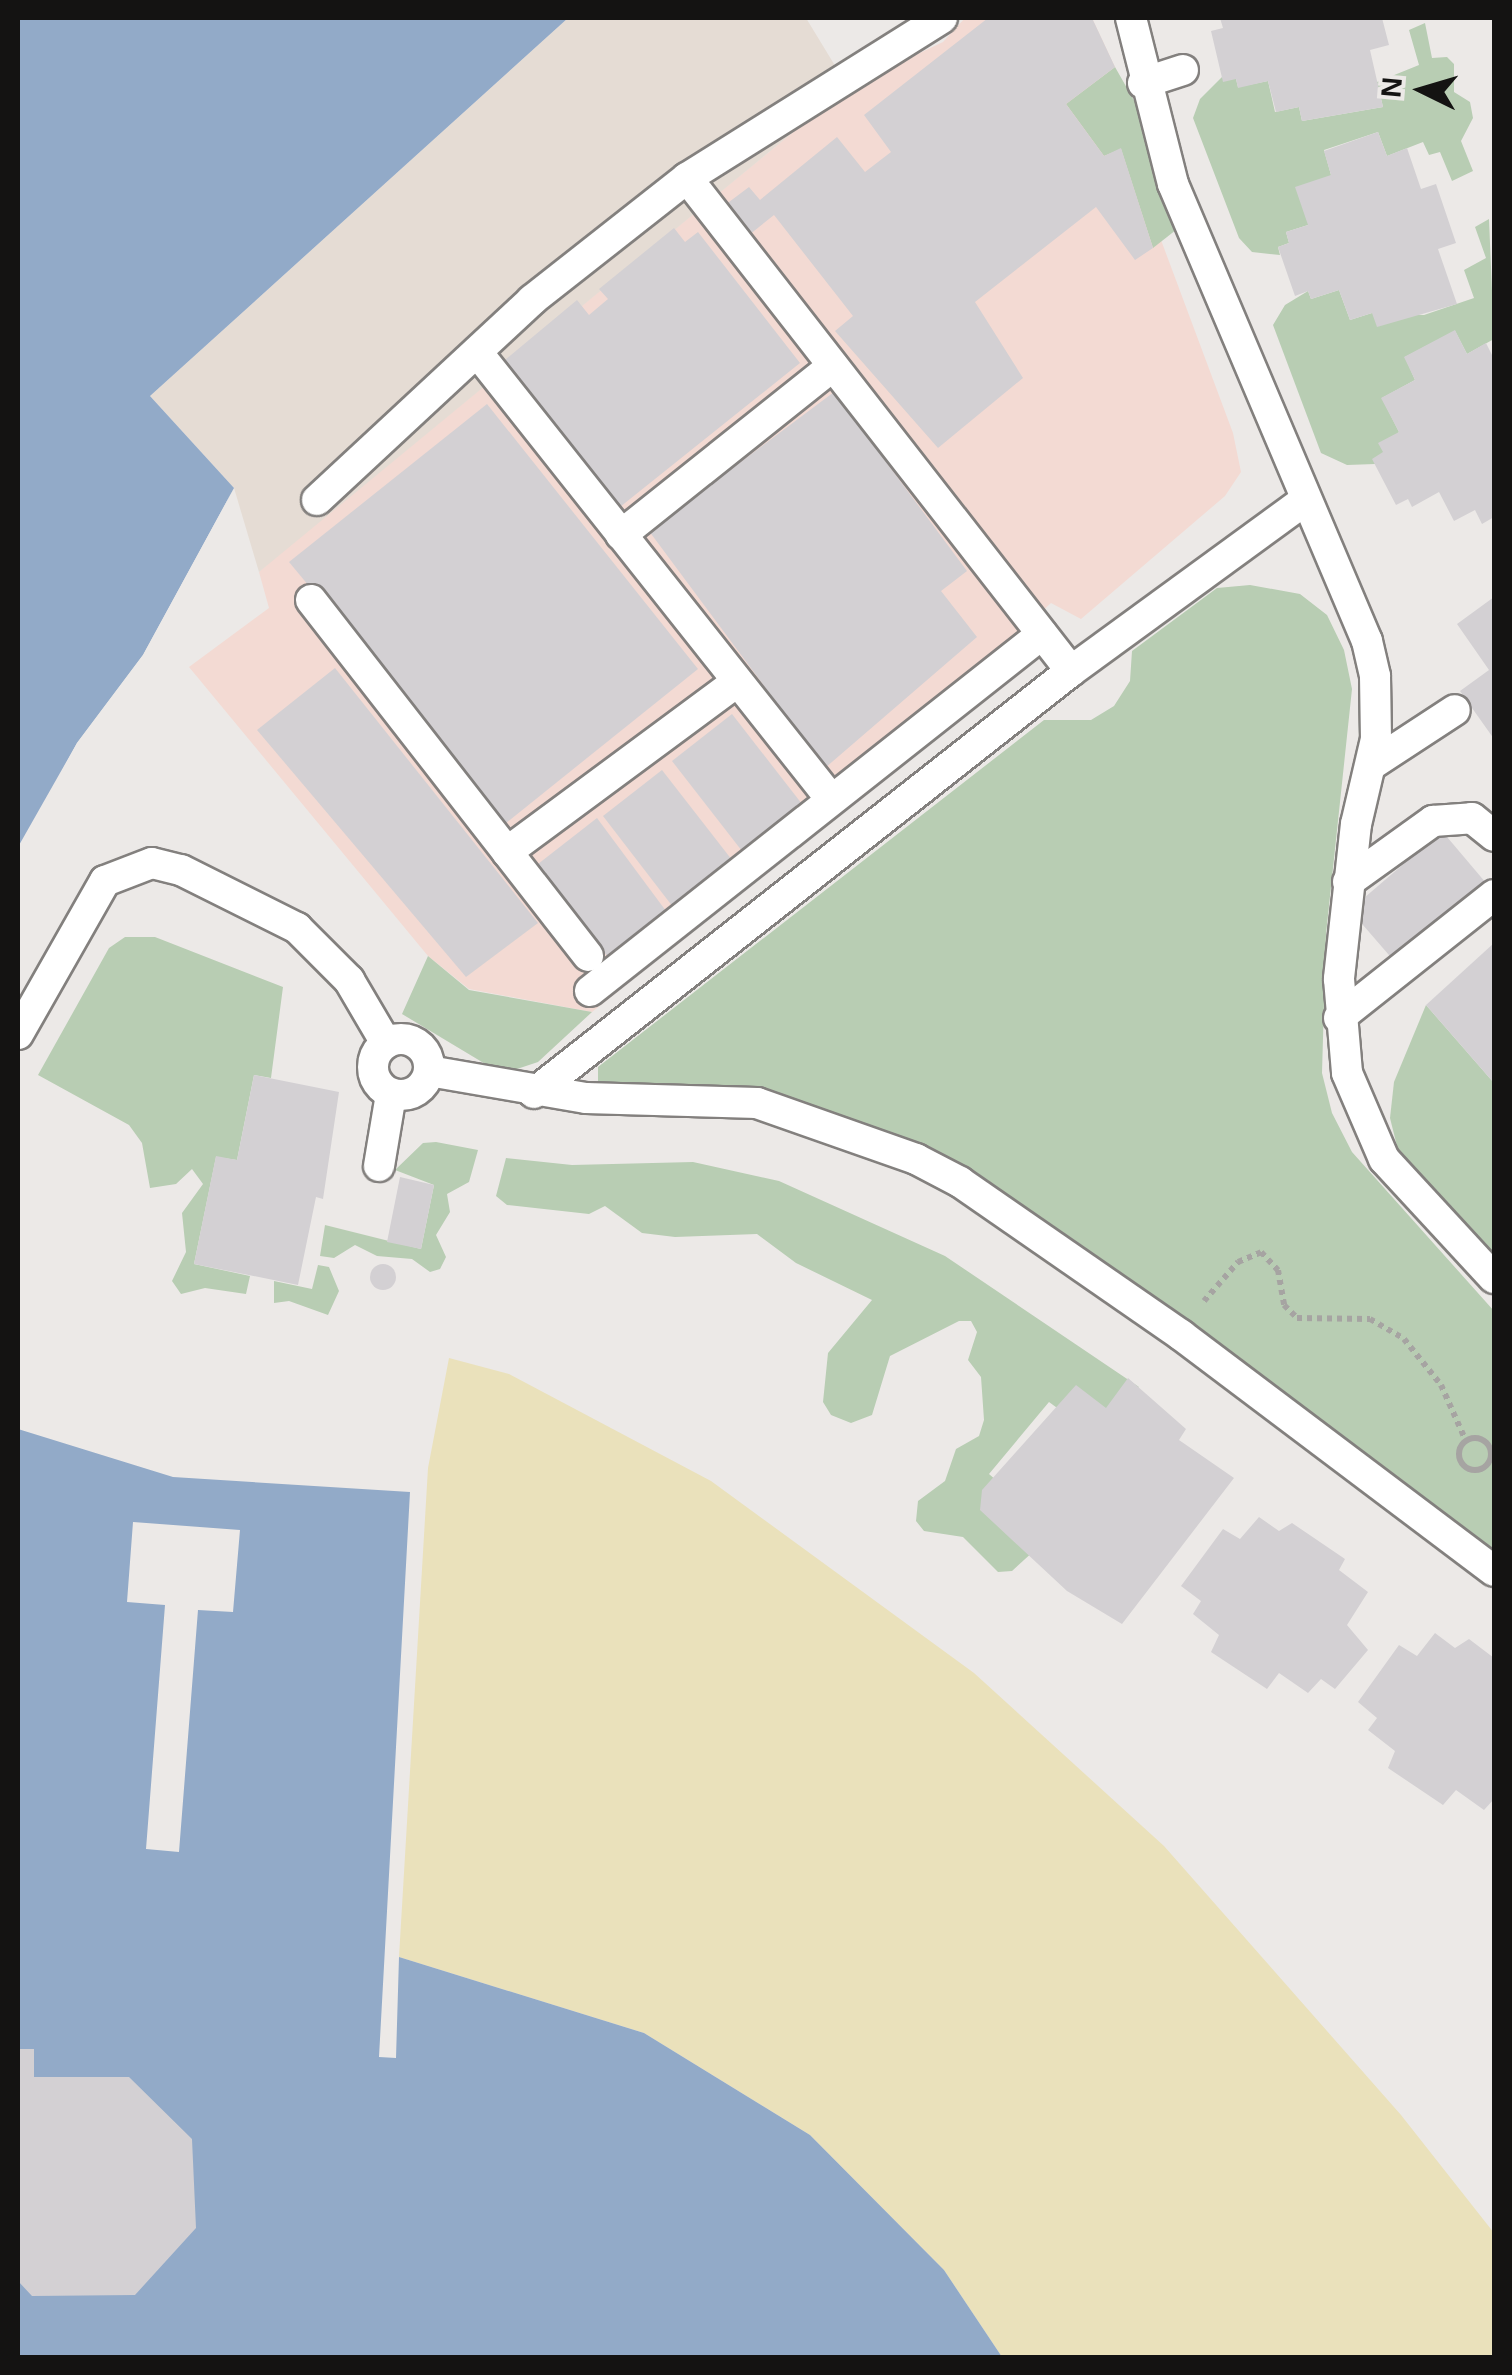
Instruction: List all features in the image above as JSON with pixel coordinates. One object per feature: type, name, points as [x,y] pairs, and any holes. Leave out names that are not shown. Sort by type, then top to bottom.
[{"type":"lane","points":[[317,500],[477,352],[686,178],[942,18]]},
{"type":"lane","points":[[1131,18],[1143,83],[1173,184],[1236,295],[1304,501],[1367,641],[1378,706],[1371,766],[1348,882],[1339,1018],[1346,1074],[1384,1159],[1494,1278]]},
{"type":"lane","points":[[1143,83],[1183,70]]},
{"type":"lane","points":[[686,178],[1072,671]]},
{"type":"lane","points":[[477,352],[831,799]]},
{"type":"lane","points":[[622,535],[833,366]]},
{"type":"lane","points":[[534,1093],[1072,671],[1304,501]]},
{"type":"lane","points":[[312,600],[588,956]]},
{"type":"lane","points":[[590,990],[1042,634]]},
{"type":"lane","points":[[507,852],[737,682]]},
{"type":"lane","points":[[1371,766],[1455,710]]},
{"type":"lane","points":[[1348,882],[1433,821],[1472,818],[1494,836]]},
{"type":"lane","points":[[18,1034],[105,881],[152,863],[181,870],[297,928],[349,980],[386,1043]]},
{"type":"lane","points":[[1339,1018],[1494,895]]},
{"type":"lane","points":[[386,1043],[406,1040],[422,1047],[429,1071],[416,1091],[391,1094]]},
{"type":"lane","points":[[379,1166],[391,1094],[374,1073],[386,1043]]},
{"type":"lane","points":[[429,1071],[534,1093],[756,1103],[873,1140],[960,1182],[1181,1335],[1494,1571]]},
{"type":"path","points":[[1181,1335],[1238,1262],[1261,1252],[1278,1270],[1284,1305],[1297,1318],[1370,1319],[1404,1338],[1442,1385],[1466,1439]]},
{"type":"path","points":[[1466,1439],[1487,1442],[1492,1463],[1472,1470],[1463,1466],[1460,1446],[1466,1439]]},
{"type":"shaded area","points":[[568,18],[806,18],[848,87],[259,572],[234,488],[150,396]]},
{"type":"shaded area","points":[[965,18],[1092,18],[1115,67],[1067,104],[1121,148],[1154,247],[1161,240],[1233,433],[1241,472],[1225,496],[1081,619],[1051,603],[1004,647],[1019,671],[592,1012],[469,989],[428,956],[189,667],[269,608],[259,572],[271,561],[848,87],[943,42]]},
{"type":"green space","points":[[1425,23],[1432,58],[1447,57],[1454,64],[1454,92],[1470,102],[1473,118],[1461,141],[1473,171],[1452,181],[1440,152],[1429,155],[1423,142],[1387,156],[1378,132],[1324,150],[1331,175],[1308,225],[1286,232],[1289,243],[1278,247],[1280,255],[1252,252],[1239,238],[1193,118],[1200,99],[1222,77],[1236,79],[1238,87],[1268,81],[1275,112],[1299,107],[1302,121],[1383,107],[1377,82],[1419,65],[1409,30]]},
{"type":"green space","points":[[1115,67],[1148,125],[1181,226],[1153,248],[1121,149],[1104,156],[1066,104]]},
{"type":"green space","points":[[1489,219],[1494,339],[1467,354],[1455,331],[1405,357],[1415,380],[1382,398],[1399,432],[1375,464],[1347,465],[1321,453],[1273,325],[1285,305],[1308,291],[1311,299],[1339,290],[1350,320],[1372,313],[1424,315],[1474,298],[1464,270],[1486,258],[1475,227]]},
{"type":"green space","points":[[1250,585],[1300,594],[1327,615],[1344,650],[1352,689],[1326,934],[1322,1073],[1332,1113],[1352,1152],[1494,1311],[1494,1567],[874,1140],[608,1090],[598,1082],[598,1067],[1044,720],[1091,720],[1114,706],[1130,681],[1132,651],[1217,588]]},
{"type":"green space","points":[[125,937],[155,937],[283,987],[271,1078],[254,1075],[237,1160],[216,1157],[194,1264],[250,1276],[246,1294],[205,1288],[181,1294],[172,1281],[186,1252],[182,1213],[203,1184],[192,1169],[176,1184],[150,1188],[142,1143],[129,1125],[38,1075],[109,948]]},
{"type":"green space","points":[[428,956],[469,990],[592,1012],[538,1062],[502,1074],[402,1014]]},
{"type":"green space","points":[[1426,1005],[1494,1083],[1494,1255],[1455,1229],[1400,1158],[1390,1118],[1394,1082]]},
{"type":"green space","points":[[423,1143],[478,1150],[469,1182],[447,1194],[450,1212],[436,1235],[446,1257],[440,1269],[430,1272],[412,1259],[377,1256],[355,1245],[334,1258],[320,1256],[325,1225],[421,1249],[434,1185],[395,1170]]},
{"type":"green space","points":[[506,1158],[572,1165],[693,1162],[779,1181],[945,1256],[1139,1387],[1110,1418],[1064,1413],[1049,1402],[989,1474],[1005,1488],[1035,1550],[1012,1571],[998,1572],[963,1537],[924,1531],[916,1521],[918,1501],[945,1481],[956,1449],[979,1436],[984,1420],[981,1377],[968,1360],[977,1332],[971,1321],[959,1321],[890,1356],[872,1415],[851,1423],[831,1415],[823,1402],[828,1353],[872,1300],[796,1263],[757,1234],[675,1237],[642,1233],[605,1206],[589,1214],[507,1205],[496,1196]]},
{"type":"green space","points":[[318,1265],[329,1267],[339,1291],[328,1315],[289,1301],[274,1303],[274,1281],[312,1289]]},
{"type":"sand","points":[[449,1358],[509,1374],[711,1481],[974,1673],[1164,1846],[1401,2115],[1494,2233],[1494,2357],[1002,2357],[944,2270],[810,2135],[644,2033],[399,1957],[428,1468]]},
{"type":"water","points":[[18,18],[568,18],[150,396],[234,488],[143,655],[77,743],[18,847]]},
{"type":"water","points":[[18,1429],[173,1477],[410,1492],[379,2057],[396,2058],[399,1957],[644,2033],[810,2135],[944,2270],[1002,2357],[18,2357]]},
{"type":"pier","points":[[234,488],[147,657],[81,746],[18,852],[77,743],[143,655]]},
{"type":"pier","points":[[133,1522],[240,1530],[233,1612],[198,1610],[179,1852],[146,1849],[165,1605],[127,1602]]},
{"type":"building","points":[[988,18],[1092,18],[1115,67],[1066,104],[1104,156],[1121,148],[1153,248],[1135,260],[1096,207],[975,302],[1023,378],[938,448],[835,331],[853,316],[774,215],[749,235],[725,205],[749,187],[760,200],[837,137],[865,172],[891,152],[864,115]]},
{"type":"building","points":[[1220,18],[1382,18],[1389,45],[1370,50],[1383,107],[1302,121],[1299,107],[1276,112],[1268,81],[1238,88],[1236,79],[1223,82],[1211,31],[1223,28]]},
{"type":"building","points":[[1378,132],[1387,156],[1407,148],[1421,189],[1436,184],[1456,243],[1438,249],[1457,304],[1377,327],[1372,313],[1350,320],[1339,290],[1311,299],[1308,291],[1295,296],[1278,247],[1289,243],[1286,232],[1308,225],[1295,187],[1331,175],[1324,151]]},
{"type":"building","points":[[674,228],[685,242],[698,232],[800,363],[615,511],[499,365],[577,300],[589,315],[608,299],[599,289]]},
{"type":"building","points":[[1455,330],[1467,354],[1486,343],[1494,359],[1494,517],[1482,524],[1475,510],[1454,521],[1439,492],[1412,507],[1408,499],[1396,505],[1372,459],[1383,452],[1378,443],[1399,432],[1381,398],[1415,380],[1404,357]]},
{"type":"building","points":[[834,392],[967,571],[941,591],[977,637],[825,768],[649,531]]},
{"type":"building","points":[[487,404],[698,669],[506,823],[289,562]]},
{"type":"building","points":[[1494,597],[1494,739],[1460,691],[1489,670],[1457,624]]},
{"type":"building","points":[[335,668],[538,923],[466,977],[257,730]]},
{"type":"building","points":[[732,714],[802,804],[742,851],[672,761]]},
{"type":"building","points":[[662,770],[732,860],[673,907],[603,816]]},
{"type":"building","points":[[597,818],[666,911],[607,956],[538,864]]},
{"type":"building","points":[[1442,831],[1486,883],[1395,962],[1350,910]]},
{"type":"building","points":[[1494,943],[1494,1083],[1426,1005]]},
{"type":"building","points":[[254,1075],[339,1092],[323,1199],[316,1197],[298,1285],[194,1264],[216,1156],[237,1160]]},
{"type":"building","points":[[400,1177],[434,1185],[421,1249],[387,1242]]},
{"type":"building","points":[[383,1264],[392,1268],[396,1277],[392,1286],[383,1290],[374,1286],[370,1277],[374,1268]]},
{"type":"building","points":[[1128,1378],[1186,1429],[1179,1440],[1234,1478],[1122,1624],[1067,1591],[980,1510],[982,1490],[1076,1385],[1106,1408]]},
{"type":"building","points":[[1259,1517],[1279,1531],[1292,1523],[1345,1559],[1339,1570],[1368,1592],[1347,1625],[1368,1650],[1335,1689],[1321,1679],[1308,1693],[1279,1673],[1267,1689],[1211,1652],[1219,1635],[1193,1614],[1201,1601],[1181,1586],[1223,1529],[1240,1539]]},
{"type":"building","points":[[1435,1633],[1455,1648],[1469,1639],[1494,1658],[1494,1799],[1484,1810],[1456,1790],[1443,1805],[1388,1768],[1395,1751],[1368,1730],[1377,1718],[1358,1702],[1399,1645],[1417,1656]]},
{"type":"building","points":[[18,2049],[34,2049],[34,2077],[129,2077],[192,2139],[196,2228],[135,2295],[32,2296],[18,2281]]}]
